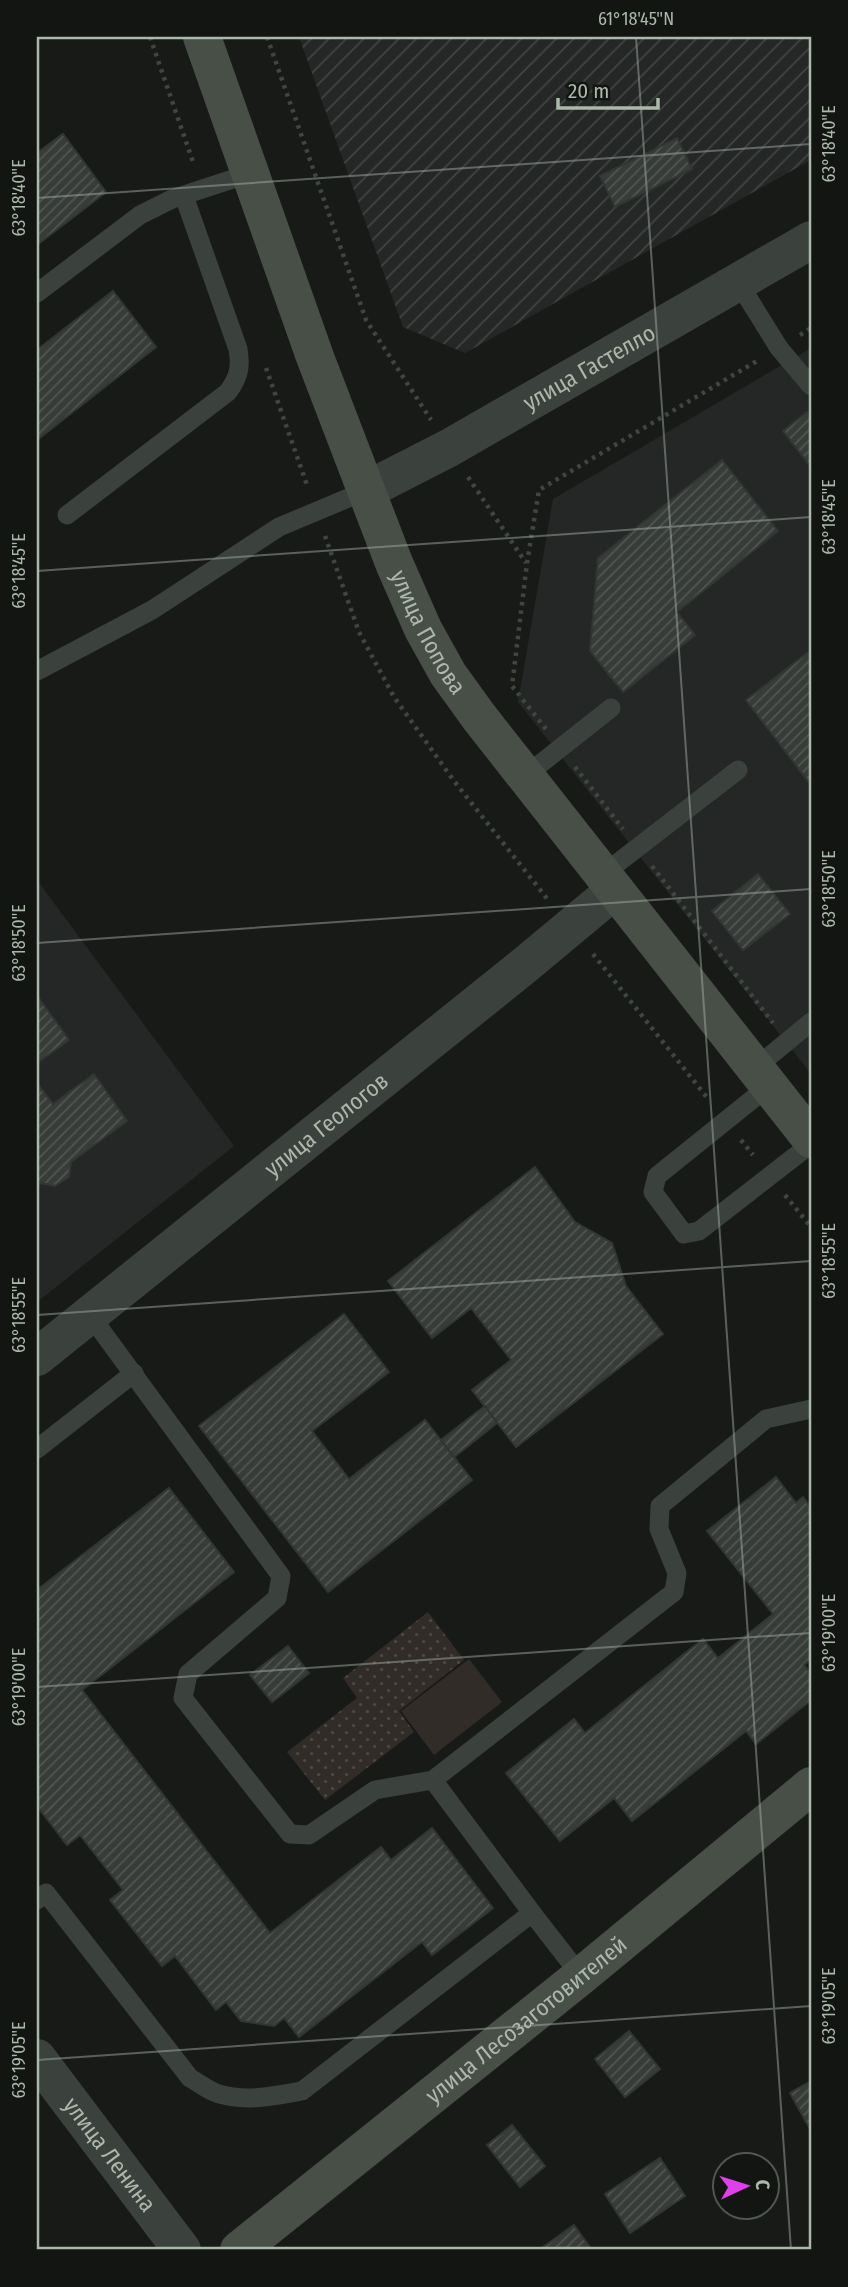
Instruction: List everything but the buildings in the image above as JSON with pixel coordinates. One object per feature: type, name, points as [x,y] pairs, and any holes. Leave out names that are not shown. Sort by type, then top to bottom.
[{"type":"main road","name":"улица Попова","points":[[202,37],[365,491],[423,629],[448,674],[608,882],[769,1066],[811,1141]]},
{"type":"main road","name":"улица Лесозаготовителей","points":[[239,2250],[581,1976],[811,1786]]},
{"type":"street","name":"улица Гастелло","points":[[365,491],[449,448],[811,240]]},
{"type":"street","name":"улица Геологов","points":[[37,1357],[571,926],[608,882]]},
{"type":"street","name":"улица Ленина","points":[[37,2058],[182,2250]]},
{"type":"lane","points":[[37,293],[140,215],[184,196],[251,173]]},
{"type":"lane","points":[[67,515],[228,392],[238,379],[238,349],[184,196]]},
{"type":"lane","points":[[738,282],[779,348],[811,386]]},
{"type":"lane","points":[[37,671],[152,610],[279,527],[365,491]]},
{"type":"lane","points":[[525,776],[611,708]]},
{"type":"lane","points":[[608,882],[637,847],[738,770]]},
{"type":"lane","points":[[811,1022],[769,1066],[726,1121],[657,1176],[653,1192],[684,1234],[699,1231],[811,1141]]},
{"type":"lane","points":[[90,1315],[281,1576],[277,1598],[188,1674],[183,1698],[290,1834],[309,1835],[375,1790],[433,1780],[674,1592],[677,1573],[659,1529],[660,1506],[766,1419],[811,1409]]},
{"type":"lane","points":[[37,1449],[134,1373]]},
{"type":"lane","points":[[433,1780],[581,1976]]},
{"type":"lane","points":[[40,1891],[190,2078],[217,2093],[243,2098],[302,2091],[532,1913]]},
{"type":"path","points":[[150,37],[203,190]]},
{"type":"path","points":[[267,37],[366,320]]},
{"type":"path","points":[[769,1066],[775,1024],[512,686],[539,490],[811,328]]},
{"type":"path","points":[[317,511],[359,632],[394,697],[454,781],[811,1227]]},
{"type":"shaded area","points":[[299,37],[811,37],[811,160],[465,353],[403,327]]},
{"type":"shaded area","points":[[811,348],[811,1074],[518,702],[553,499]]},
{"type":"shaded area","points":[[37,880],[234,1146],[37,1302]]},
{"type":"shaded area","points":[[428,1612],[464,1660],[399,1711],[414,1732],[325,1800],[287,1752],[357,1698],[343,1678]]},
{"type":"shaded area","points":[[469,1659],[502,1702],[434,1755],[401,1711]]}]
